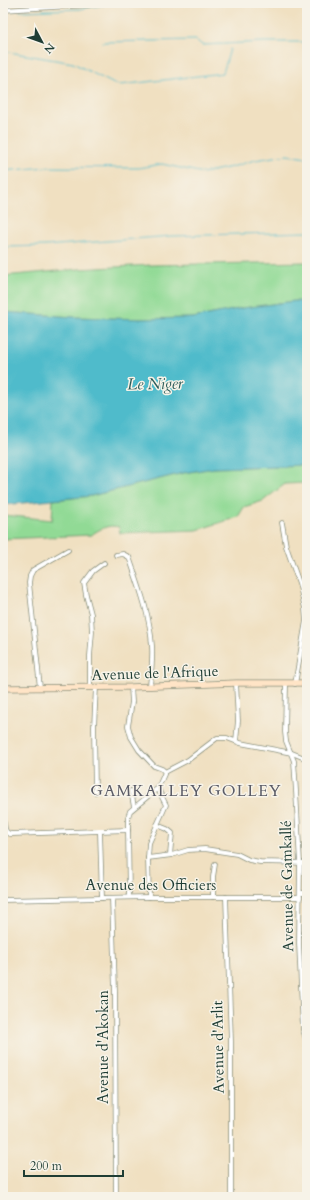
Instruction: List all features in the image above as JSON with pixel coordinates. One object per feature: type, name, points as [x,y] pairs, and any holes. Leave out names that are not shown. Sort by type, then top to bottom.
[{"type":"main road","name":"Avenue de l'Afrique","points":[[3,688],[131,687],[236,683],[307,684]]},
{"type":"street","points":[[3,10],[99,3]]},
{"type":"street","points":[[282,523],[286,546],[299,583],[305,608],[306,621],[295,684]]},
{"type":"street","points":[[40,688],[29,583],[30,576],[33,570],[68,550]]},
{"type":"street","points":[[116,554],[123,554],[129,557],[145,606],[152,648],[150,686]]},
{"type":"street","points":[[95,792],[93,687],[90,656],[92,632],[91,614],[84,583],[94,571],[104,563]]},
{"type":"street","points":[[236,683],[238,721],[236,741]]},
{"type":"street","name":"Avenue de Gamkallé","points":[[286,684],[285,732],[288,746],[294,761],[300,863],[299,942],[307,1042]]},
{"type":"street","points":[[131,687],[132,702],[128,726],[132,737],[139,750],[155,767],[162,769],[165,772]]},
{"type":"street","points":[[129,897],[128,814],[134,807],[156,790],[161,784],[165,772],[188,760],[217,738],[227,738],[240,743],[292,753],[307,759]]},
{"type":"street","points":[[149,897],[149,843],[166,805],[159,791],[156,790]]},
{"type":"street","points":[[131,791],[134,807]]},
{"type":"street","points":[[3,823],[7,833],[12,834],[128,830]]},
{"type":"street","points":[[157,825],[167,829],[172,834],[170,855]]},
{"type":"street","points":[[100,832],[102,898]]},
{"type":"street","points":[[148,858],[170,855],[188,850],[205,849],[238,854],[249,860],[260,862],[307,863]]},
{"type":"street","points":[[213,897],[213,877],[215,864]]},
{"type":"street","name":"Avenue des Officiers","points":[[3,900],[129,897],[226,897],[300,895],[307,892]]},
{"type":"street","name":"Avenue d'Arlit","points":[[226,897],[231,1041],[231,1197]]},
{"type":"street","name":"Avenue d'Akokan","points":[[112,898],[115,991],[116,1197]]},
{"type":"street","points":[[301,963],[307,962]]},
{"type":"green space","points":[[307,262],[307,302],[295,301],[243,308],[193,318],[141,319],[73,317],[3,312],[3,276],[79,269],[151,265]]},
{"type":"green space","points":[[307,465],[307,483],[285,484],[263,501],[244,507],[238,517],[197,530],[120,533],[119,527],[111,526],[101,529],[91,535],[3,539],[3,515],[52,520],[53,500],[91,496],[183,473],[214,468]]},
{"type":"water","name":"Le Niger","points":[[295,301],[307,302],[307,465],[214,468],[183,473],[91,496],[3,505],[3,312],[73,317],[141,319],[193,318],[243,308]]},
{"type":"waterway","points":[[20,11],[80,9],[115,3]]},
{"type":"waterway","points":[[103,42],[196,40],[202,45],[264,42],[307,42]]},
{"type":"waterway","points":[[3,51],[73,63],[114,84],[120,85],[223,73],[230,49]]},
{"type":"waterway","points":[[3,171],[46,167],[138,168],[162,164],[203,173],[232,167],[255,160],[287,155],[307,158]]},
{"type":"waterway","points":[[3,247],[45,246],[171,236],[307,232]]},
{"type":"district","name":"GAMKALLEY GOLLEY","points":[[186,791]]}]
